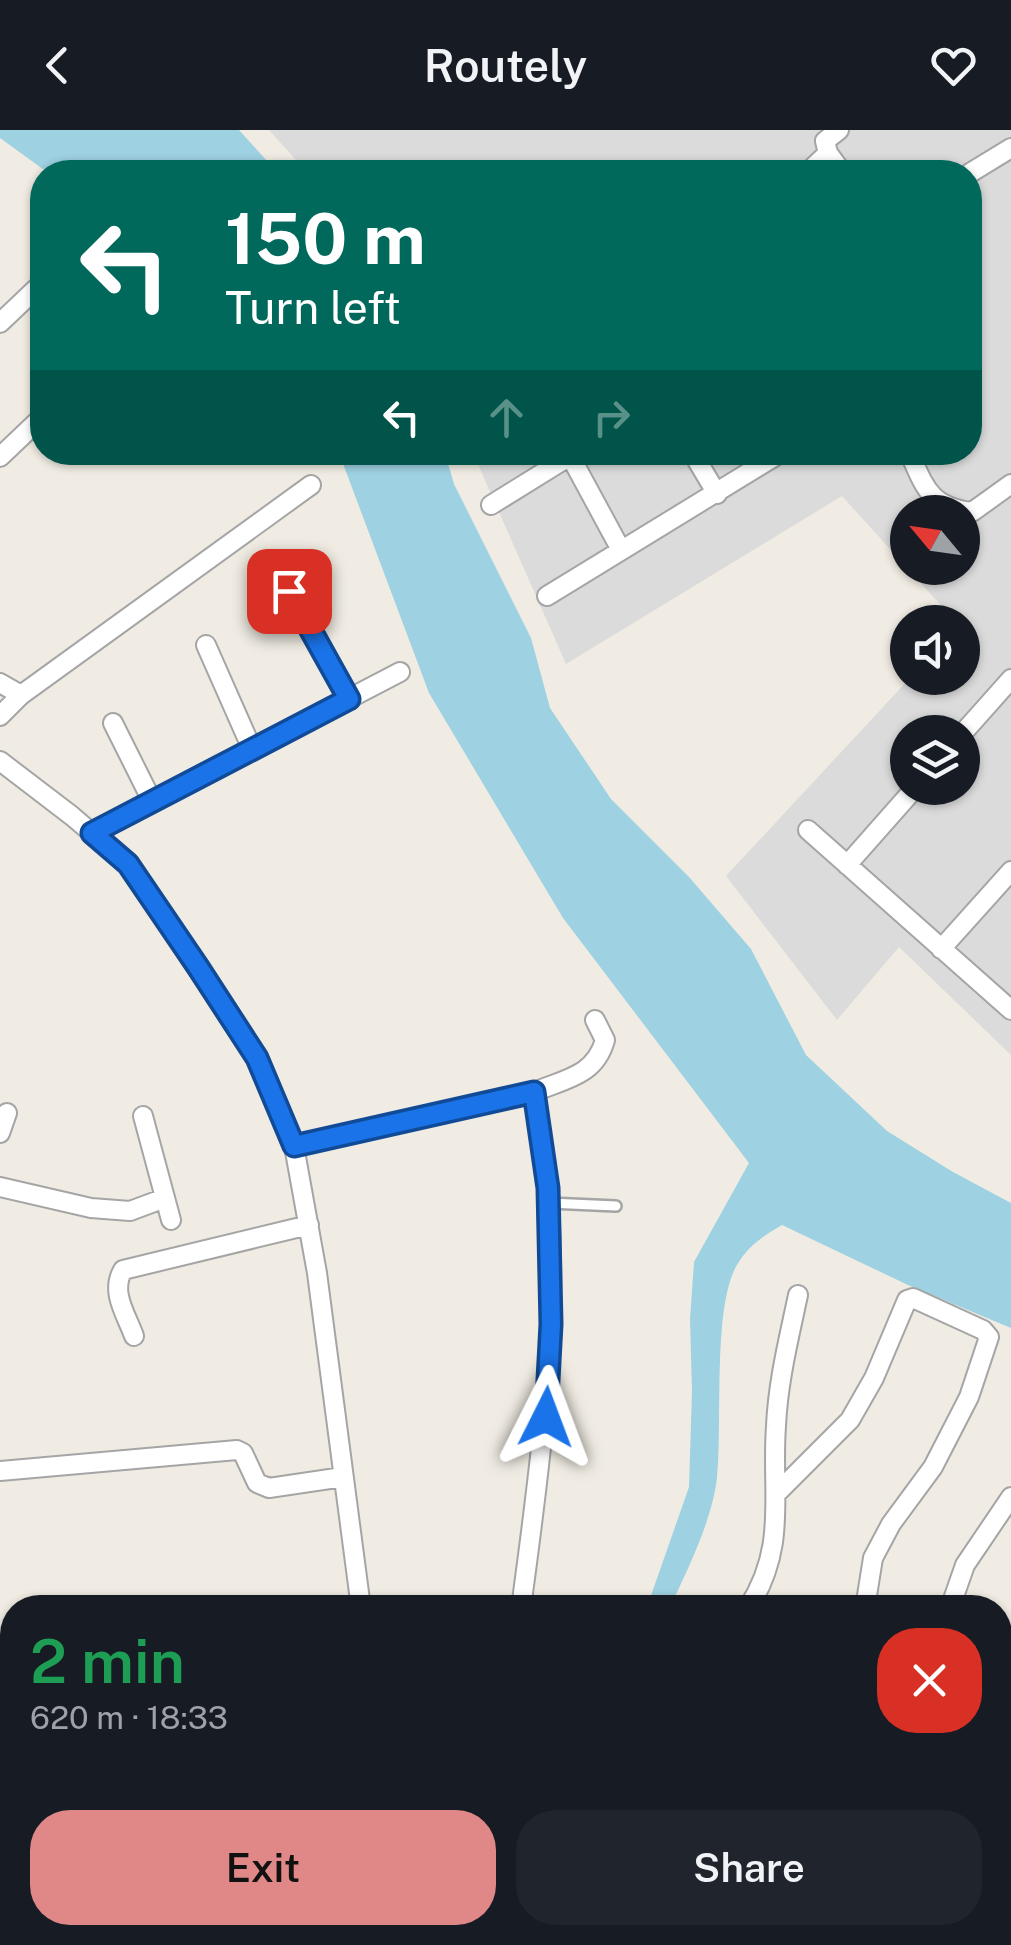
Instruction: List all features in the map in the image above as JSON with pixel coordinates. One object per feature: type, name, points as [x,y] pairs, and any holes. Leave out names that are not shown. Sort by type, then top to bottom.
[{"type":"street","points":[[815,160],[828,138]]},
{"type":"street","points":[[982,166],[1011,148]]},
{"type":"street","points":[[0,323],[30,294]]},
{"type":"street","points":[[0,457],[30,428]]},
{"type":"street","points":[[492,505],[552,465]]},
{"type":"street","points":[[575,465],[621,550]]},
{"type":"street","points":[[699,465],[716,494]]},
{"type":"street","points":[[547,596],[762,465]]},
{"type":"street","points":[[915,465],[931,497],[952,510],[972,512],[1011,484]]},
{"type":"street","points":[[0,716],[21,695],[312,485]]},
{"type":"street","points":[[289,591],[349,699]]},
{"type":"street","points":[[206,645],[252,749]]},
{"type":"street","points":[[92,833],[400,672]]},
{"type":"street","points":[[979,715],[1011,679]]},
{"type":"street","points":[[0,683],[21,695]]},
{"type":"street","points":[[114,722],[152,801]]},
{"type":"street","points":[[0,761],[128,864],[257,1058],[294,1146],[309,1225],[358,1595]]},
{"type":"street","points":[[847,865],[900,805]]},
{"type":"street","points":[[808,830],[1011,1010]]},
{"type":"street","points":[[941,949],[1011,870]]},
{"type":"street","points":[[294,1146],[534,1092],[592,1068],[605,1040],[595,1020]]},
{"type":"street","points":[[522,1595],[546,1417],[551,1324],[549,1203],[534,1092]]},
{"type":"street","points":[[0,1133],[6,1114]]},
{"type":"street","points":[[144,1116],[171,1220]]},
{"type":"street","points":[[0,1187],[91,1208],[130,1211],[165,1198]]},
{"type":"street","points":[[134,1336],[116,1290],[123,1270],[309,1225]]},
{"type":"street","points":[[755,1595],[770,1566],[776,1426],[784,1356],[798,1294]]},
{"type":"street","points":[[776,1494],[850,1420],[874,1378],[907,1300],[913,1298],[984,1330],[988,1336],[968,1397],[933,1467],[890,1524],[874,1558],[867,1595]]},
{"type":"street","points":[[0,1471],[237,1450],[243,1452],[257,1483],[269,1488],[343,1478]]},
{"type":"street","points":[[955,1595],[965,1565],[1011,1497]]},
{"type":"lane","points":[[549,1203],[616,1206]]},
{"type":"shaded area","points":[[269,130],[1011,130],[1011,1055],[899,947],[837,1020],[726,876],[894,695],[980,695],[980,605],[941,605],[923,585],[980,585],[980,495],[890,495],[890,549],[842,496],[566,664],[478,465],[982,465],[982,160],[296,160]]},
{"type":"water","points":[[0,130],[239,130],[266,160],[30,160],[0,138]]},
{"type":"water","points":[[344,465],[448,465],[454,484],[531,638],[550,708],[611,799],[689,877],[751,949],[806,1055],[887,1131],[1011,1203],[1011,1328],[908,1285],[782,1225],[746,1252],[729,1284],[724,1309],[714,1494],[675,1595],[651,1595],[689,1487],[694,1262],[749,1163],[563,918],[429,693]]},
{"type":"route","points":[[289,591],[349,699],[92,833],[128,864],[257,1058],[294,1146],[534,1092],[548,1188],[551,1324],[546,1417]]}]
